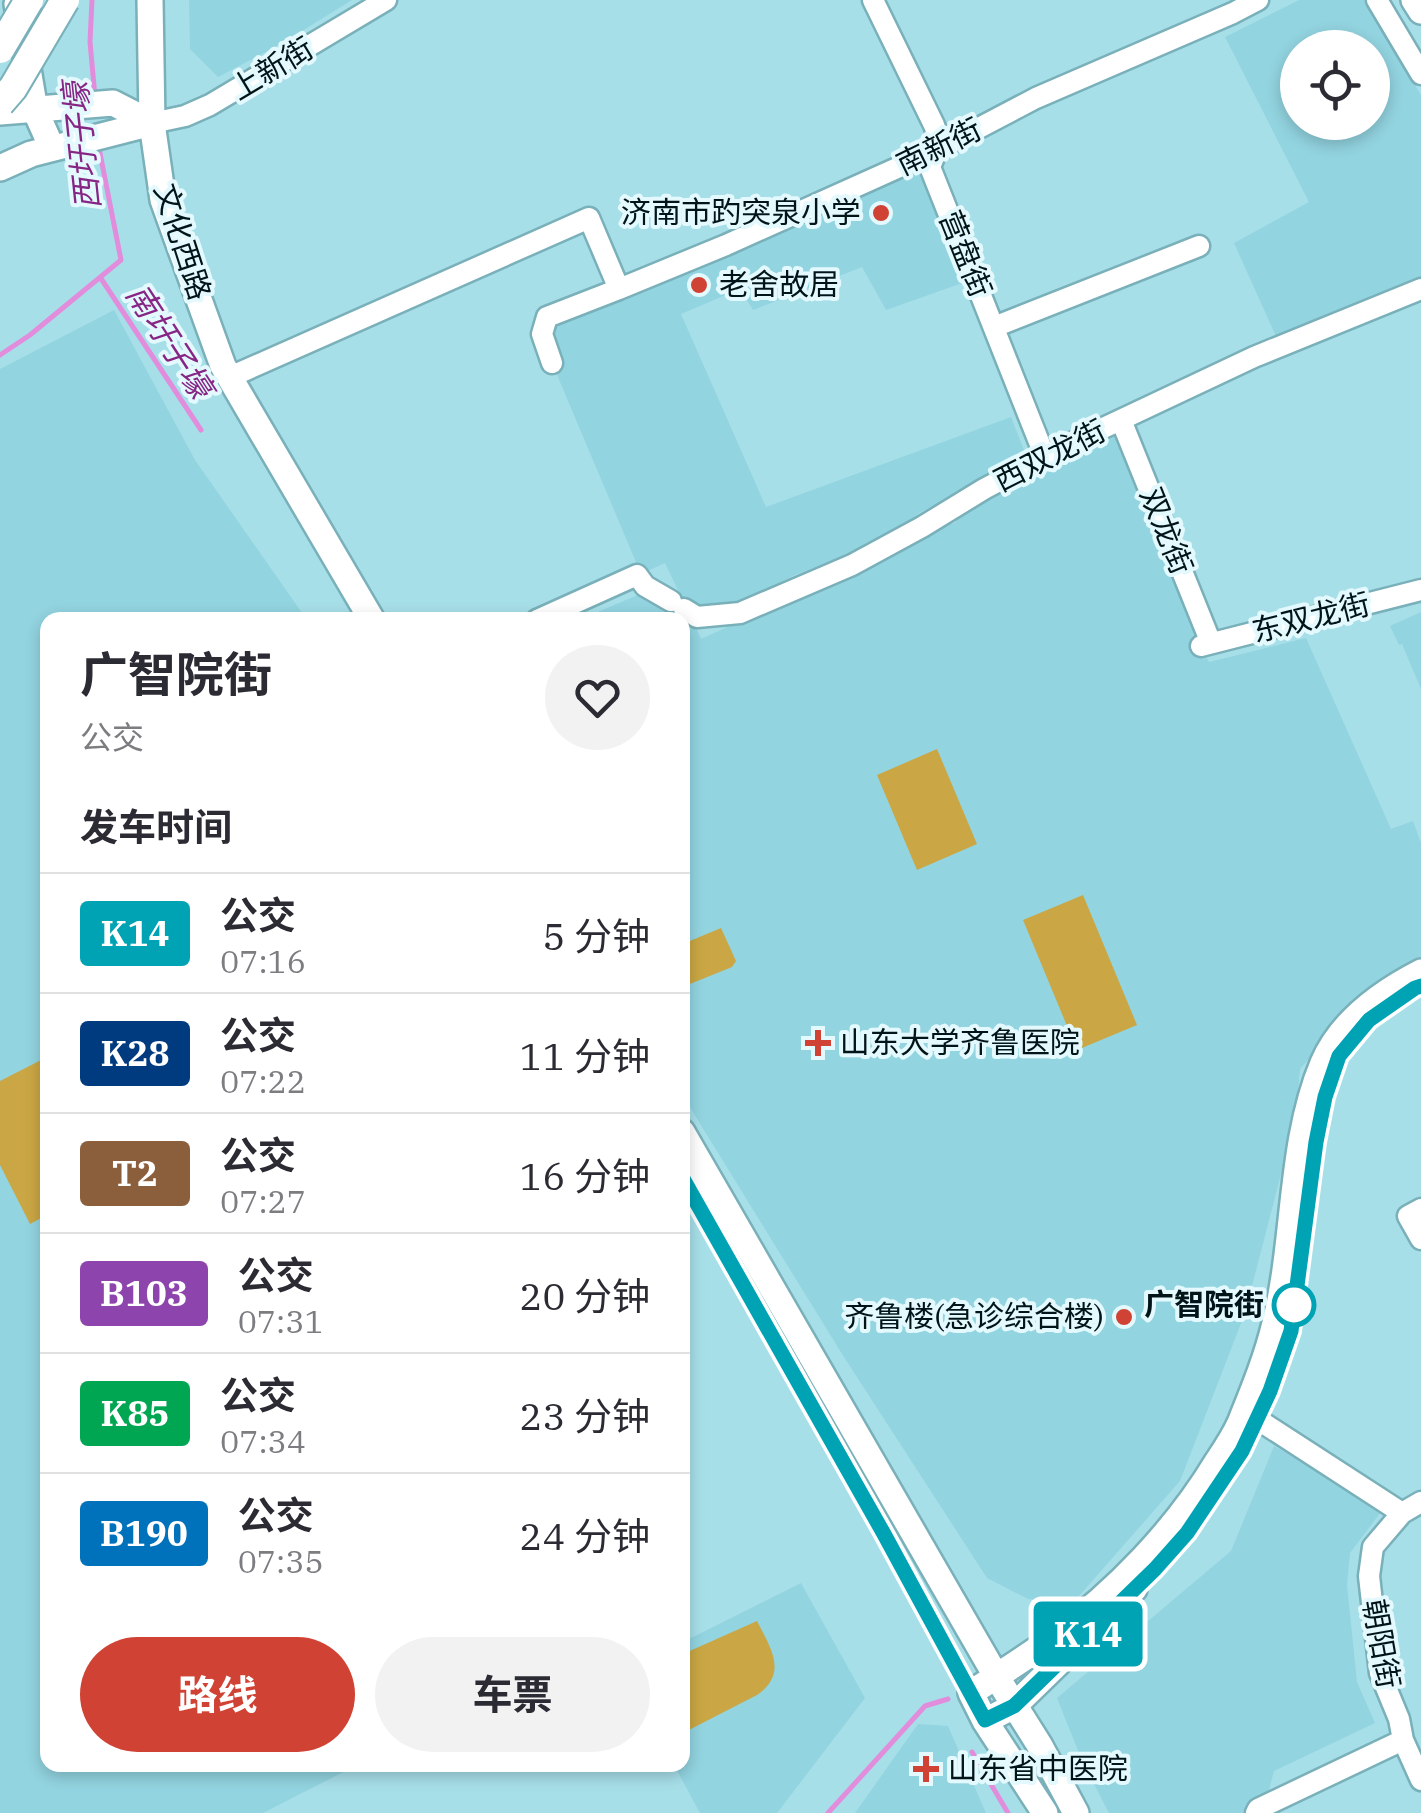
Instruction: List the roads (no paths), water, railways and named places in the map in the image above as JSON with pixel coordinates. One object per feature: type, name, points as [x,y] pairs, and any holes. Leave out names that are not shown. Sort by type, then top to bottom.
[{"type":"highway","points":[[0,49],[28,0]]},
{"type":"highway","points":[[0,103],[65,0]]},
{"type":"main road","points":[[17,0],[35,110],[52,148]]},
{"type":"main road","name":"文化西路","points":[[150,0],[152,124],[164,200],[223,366],[367,612]]},
{"type":"main road","points":[[1414,0],[1421,10]]},
{"type":"main road","points":[[0,112],[114,104],[152,124]]},
{"type":"main road","points":[[0,168],[31,154],[152,124]]},
{"type":"main road","points":[[1046,1813],[971,1693],[1055,1637],[1108,1592],[1156,1544],[1198,1493],[1239,1426],[1275,1322],[1307,1116],[1324,1062],[1362,1011],[1392,986],[1421,972]]},
{"type":"main road","points":[[985,1720],[1014,1706],[1155,1569],[1187,1533],[1242,1451],[1270,1391],[1291,1331],[1316,1142],[1339,1056],[1369,1020],[1421,986]]},
{"type":"main road","points":[[690,1146],[1076,1813]]},
{"type":"street","name":"上新街","points":[[152,124],[210,105],[386,0]]},
{"type":"street","name":"营盘街","points":[[873,0],[934,125],[940,142],[930,168],[1046,457]]},
{"type":"street","name":"南新街","points":[[552,363],[542,334],[547,317],[726,245],[935,152],[1036,98],[1258,0]]},
{"type":"street","points":[[1378,0],[1421,74]]},
{"type":"street","points":[[230,378],[588,218],[619,289]]},
{"type":"street","points":[[994,327],[1199,246]]},
{"type":"street","name":"西双龙街","points":[[690,613],[696,617],[740,613],[852,565],[984,488],[1121,420],[1254,358],[1421,289]]},
{"type":"street","name":"双龙街","points":[[1121,420],[1206,645]]},
{"type":"street","points":[[555,612],[637,575],[646,586],[585,612]]},
{"type":"street","name":"西双龙街","points":[[646,586],[688,612]]},
{"type":"street","name":"东双龙街","points":[[1206,645],[1421,590]]},
{"type":"street","points":[[1421,1209],[1408,1216],[1421,1239]]},
{"type":"street","points":[[1257,1419],[1412,1508]]},
{"type":"street","name":"朝阳街","points":[[1412,1508],[1372,1548],[1369,1576],[1380,1674],[1421,1780]]},
{"type":"street","points":[[1256,1813],[1403,1740]]},
{"type":"waterway","name":"西圩子壕","points":[[92,0],[90,42],[95,97]]},
{"type":"waterway","name":"西圩子壕","points":[[0,355],[121,260],[98,143]]},
{"type":"waterway","name":"南圩子壕","points":[[100,277],[201,430]]},
{"type":"waterway","points":[[828,1813],[925,1706],[948,1699]]},
{"type":"waterway","name":"南圩子壕","points":[[972,1752],[1008,1813]]},
{"type":"place","name":"济南市趵突泉小学","points":[[881,213]]},
{"type":"place","name":"老舍故居","points":[[699,285]]},
{"type":"place","name":"山东大学齐鲁医院","points":[[818,1043]]},
{"type":"place","name":"广智院街","points":[[1294,1305]]},
{"type":"place","name":"齐鲁楼(急诊综合楼)","points":[[1124,1317]]},
{"type":"place","name":"山东省中医院","points":[[926,1769]]}]
